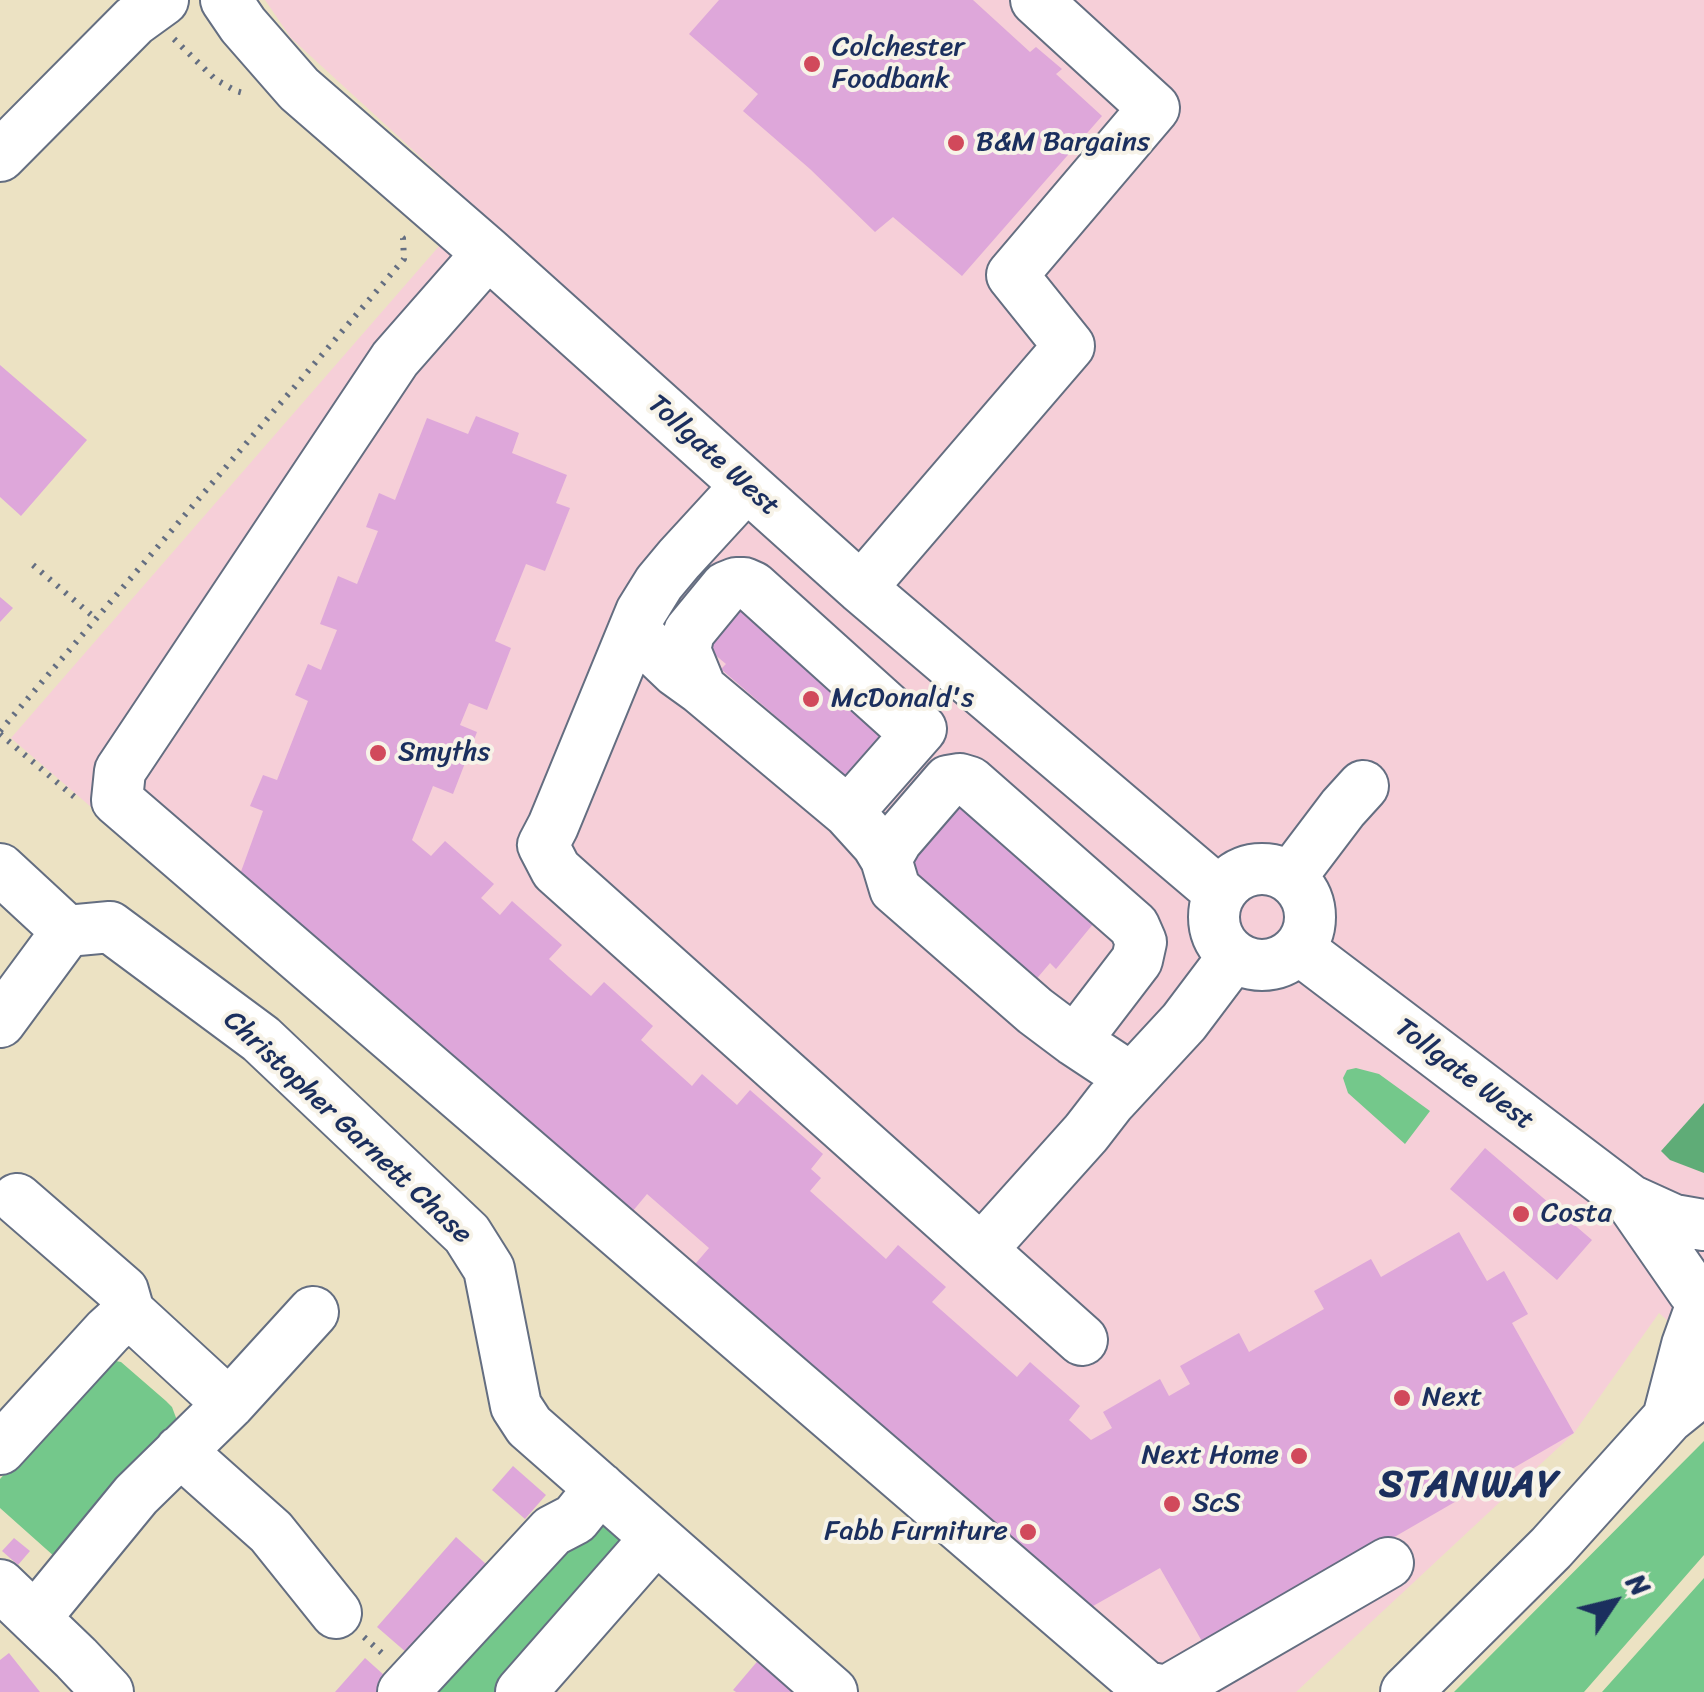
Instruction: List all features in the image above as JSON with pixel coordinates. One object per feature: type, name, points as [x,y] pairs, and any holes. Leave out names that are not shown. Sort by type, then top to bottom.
[{"type":"street","points":[[0,156],[134,21],[162,0]]},
{"type":"street","name":"Tollgate West","points":[[226,0],[299,89],[861,588],[1220,892]]},
{"type":"street","points":[[861,588],[1069,346],[1012,275],[1154,108],[1036,0]]},
{"type":"street","points":[[488,254],[395,359],[120,772],[118,800],[1146,1687],[1166,1690],[1388,1563]]},
{"type":"street","points":[[746,486],[678,559],[641,612],[554,826],[543,844],[556,870],[1082,1340]]},
{"type":"street","points":[[702,690],[685,650],[689,632],[726,587],[744,583],[918,731],[848,812]]},
{"type":"street","points":[[634,631],[676,671],[848,812],[886,859],[895,889],[1035,1012],[1132,1078]]},
{"type":"street","points":[[886,859],[897,840],[948,781],[960,779],[970,782],[1134,926],[1141,942],[1137,960],[1075,1041]]},
{"type":"street","points":[[1290,878],[1363,786]]},
{"type":"street","points":[[0,870],[67,931],[0,1022]]},
{"type":"street","points":[[1276,871],[1290,878],[1304,892],[1310,912],[1308,932],[1298,950],[1268,966],[1250,965],[1234,957],[1221,944],[1214,928],[1220,892],[1244,872],[1276,871]]},
{"type":"street","name":"Christopher Garnett Chase","points":[[67,931],[110,927],[261,1040],[467,1234],[489,1270],[516,1406],[529,1426],[832,1692]]},
{"type":"street","name":"Tollgate West","points":[[1298,950],[1630,1200],[1674,1220],[1704,1225]]},
{"type":"street","points":[[981,1250],[1184,1022],[1234,957]]},
{"type":"street","points":[[18,1199],[123,1291],[129,1312],[229,1404]]},
{"type":"street","name":"Tollgate West","points":[[1630,1200],[1700,1290]]},
{"type":"street","points":[[1406,1692],[1552,1548],[1686,1403],[1686,1344],[1700,1290]]},
{"type":"street","points":[[0,1449],[129,1312]]},
{"type":"street","points":[[108,1692],[18,1602],[229,1404],[313,1312]]},
{"type":"street","points":[[180,1451],[271,1532],[336,1613]]},
{"type":"street","points":[[404,1692],[552,1531],[575,1519],[600,1488]]},
{"type":"street","points":[[522,1692],[656,1538]]},
{"type":"path","points":[[0,731],[404,259]]},
{"type":"path","points":[[33,565],[96,618]]},
{"type":"shaded area","points":[[265,0],[1704,0],[1704,1353],[1659,1313],[1574,1433],[1296,1692],[1117,1692],[11,738],[474,206],[291,38]]},
{"type":"green space","points":[[1356,1068],[1379,1074],[1430,1111],[1405,1144],[1348,1093],[1343,1078],[1347,1070]]},
{"type":"green space","points":[[1704,1103],[1704,1173],[1670,1160],[1661,1151]]},
{"type":"green space","points":[[111,1360],[121,1362],[166,1401],[178,1423],[55,1557],[0,1508],[0,1479],[97,1369]]},
{"type":"green space","points":[[1704,1441],[1704,1555],[1584,1692],[1454,1692]]},
{"type":"green space","points":[[599,1509],[617,1524],[624,1544],[498,1692],[417,1692]]},
{"type":"green space","points":[[1704,1578],[1704,1692],[1602,1692]]},
{"type":"building","name":"B&M Bargains","points":[[719,0],[973,0],[1030,52],[1036,47],[1062,69],[1056,74],[1102,116],[962,276],[893,217],[875,232],[743,111],[758,94],[689,34]]},
{"type":"building","points":[[0,365],[87,440],[21,516],[0,497]]},
{"type":"building","points":[[476,416],[519,433],[512,453],[567,475],[556,503],[570,508],[545,571],[526,564],[495,641],[511,648],[487,710],[469,703],[460,725],[477,732],[453,794],[433,786],[412,840],[431,856],[445,841],[494,884],[481,898],[500,915],[512,901],[562,945],[549,959],[591,996],[604,982],[653,1026],[641,1040],[692,1086],[702,1074],[737,1105],[750,1090],[823,1154],[811,1169],[821,1178],[810,1191],[886,1259],[898,1245],[946,1287],[932,1302],[1017,1377],[1030,1362],[1080,1406],[1069,1420],[1091,1440],[1112,1428],[1103,1412],[1160,1379],[1169,1396],[1190,1384],[1180,1366],[1239,1333],[1249,1352],[1324,1309],[1314,1291],[1371,1259],[1381,1277],[1459,1232],[1487,1281],[1504,1271],[1528,1314],[1512,1323],[1574,1433],[1203,1643],[1160,1568],[1072,1618],[690,1270],[709,1248],[647,1194],[627,1218],[239,877],[263,811],[250,806],[263,775],[277,780],[308,701],[295,695],[308,664],[321,670],[337,630],[320,624],[338,576],[357,584],[378,531],[366,527],[379,493],[395,500],[427,418],[468,434]]},
{"type":"building","points":[[0,597],[13,608],[0,622]]},
{"type":"building","name":"McDonald's","points":[[748,601],[899,730],[865,768],[858,762],[846,777],[721,669],[726,664],[707,648]]},
{"type":"building","points":[[961,796],[1103,912],[1056,969],[1050,963],[1033,983],[901,866]]},
{"type":"building","name":"Costa","points":[[1485,1148],[1592,1240],[1557,1280],[1450,1189]]},
{"type":"building","points":[[513,1466],[546,1495],[525,1519],[492,1490]]},
{"type":"building","points":[[456,1537],[486,1564],[407,1653],[377,1627]]},
{"type":"building","points":[[14,1538],[30,1551],[18,1565],[2,1551]]},
{"type":"building","points":[[9,1653],[40,1692],[0,1692],[0,1660]]},
{"type":"building","points":[[761,1657],[802,1692],[733,1690]]},
{"type":"building","points":[[365,1658],[394,1684],[387,1692],[335,1692]]},
{"type":"place","name":"Colchester Foodbank","points":[[812,64]]},
{"type":"place","name":"B&M Bargains","points":[[956,143]]},
{"type":"place","name":"McDonald's","points":[[811,699]]},
{"type":"place","name":"Smyths","points":[[378,753]]},
{"type":"place","name":"Costa","points":[[1521,1214]]},
{"type":"place","name":"Next","points":[[1402,1398]]},
{"type":"place","name":"Next Home","points":[[1299,1456]]},
{"type":"place","name":"ScS","points":[[1172,1504]]},
{"type":"place","name":"Fabb Furniture","points":[[1028,1532]]},
{"type":"district","name":"STANWAY","points":[[1470,1486]]}]
